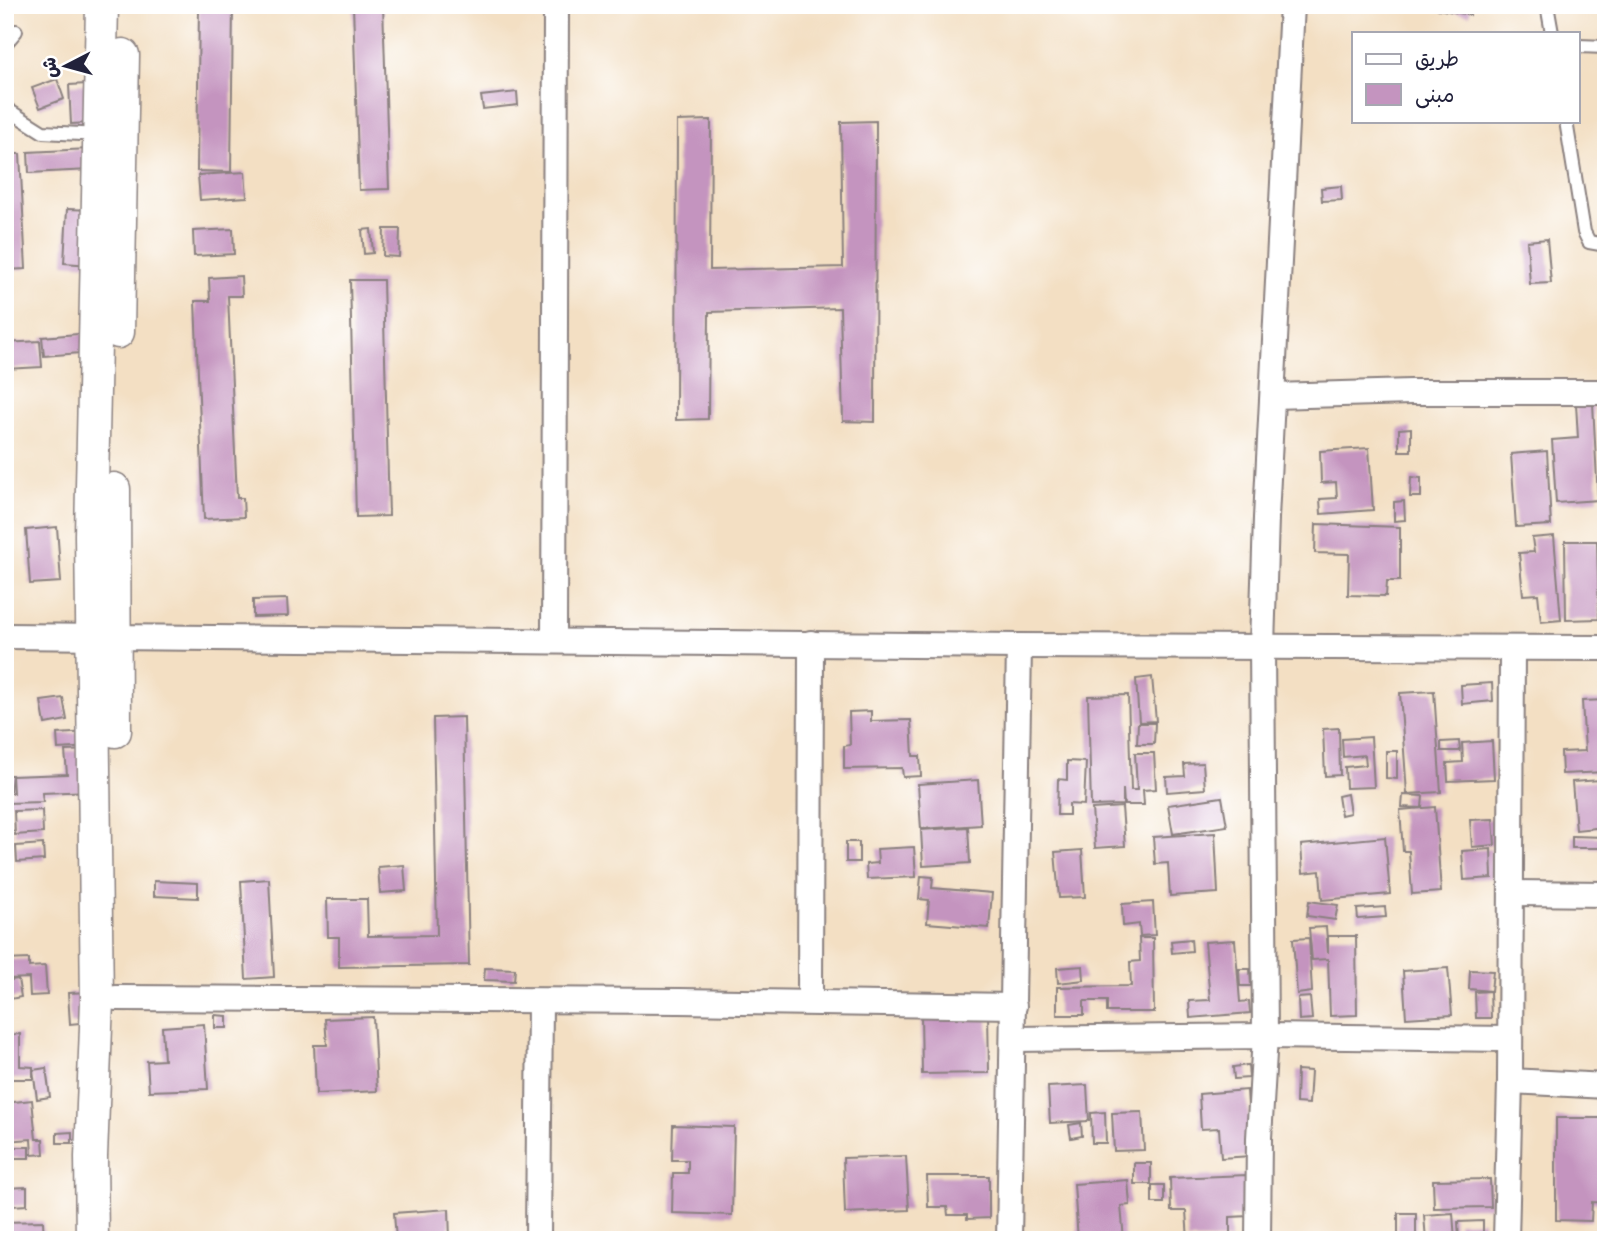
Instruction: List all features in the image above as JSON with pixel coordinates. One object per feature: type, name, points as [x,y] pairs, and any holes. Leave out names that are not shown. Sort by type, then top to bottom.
[{"type":"street","points":[[92,1240],[91,1157],[97,1001],[103,636],[99,135],[102,5]]},
{"type":"street","points":[[114,1240],[116,998],[103,636],[113,493],[124,5]]},
{"type":"street","points":[[554,640],[556,5]]},
{"type":"street","points":[[1258,1240],[1259,1138],[1265,1036],[1262,646],[1292,5]]},
{"type":"street","points":[[1273,396],[1411,392],[1606,392]]},
{"type":"street","points":[[5,636],[1019,646],[1606,648]]},
{"type":"street","points":[[810,1002],[811,643]]},
{"type":"street","points":[[1009,1240],[1019,646]]},
{"type":"street","points":[[1506,1240],[1510,1081],[1511,648]]},
{"type":"street","points":[[1511,893],[1606,894]]},
{"type":"street","points":[[116,998],[810,1002],[1014,1006]]},
{"type":"street","points":[[538,1240],[540,1001]]},
{"type":"street","points":[[1014,1039],[1265,1036],[1510,1039]]},
{"type":"street","points":[[1510,1081],[1606,1086]]},
{"type":"lane","points":[[1547,5],[1552,32]]},
{"type":"lane","points":[[5,44],[16,31]]},
{"type":"lane","points":[[1580,46],[1606,47]]},
{"type":"lane","points":[[5,107],[43,132],[99,135]]},
{"type":"lane","points":[[1566,122],[1584,232],[1589,242],[1606,245]]},
{"type":"building","points":[[199,5],[233,5],[231,172],[197,171]]},
{"type":"building","points":[[353,5],[383,5],[389,189],[359,190]]},
{"type":"building","points":[[1433,5],[1470,5],[1470,15],[1438,9]]},
{"type":"building","points":[[57,79],[64,99],[40,108],[32,88]]},
{"type":"building","points":[[87,84],[89,123],[71,124],[69,85]]},
{"type":"building","points":[[517,92],[518,105],[483,109],[481,96]]},
{"type":"building","points":[[711,120],[710,270],[843,267],[841,122],[876,121],[875,422],[843,421],[840,308],[709,312],[708,419],[676,420],[677,121]]},
{"type":"building","points":[[5,132],[12,132],[14,154],[20,154],[26,269],[5,270]]},
{"type":"building","points":[[89,149],[90,170],[29,173],[28,152]]},
{"type":"building","points":[[245,172],[247,197],[200,200],[198,175]]},
{"type":"building","points":[[1341,186],[1342,200],[1322,201],[1321,188]]},
{"type":"building","points":[[67,209],[92,210],[90,265],[64,263]]},
{"type":"building","points":[[233,229],[234,254],[194,256],[193,231]]},
{"type":"building","points":[[371,229],[373,253],[364,254],[362,230]]},
{"type":"building","points":[[384,229],[400,229],[399,257],[383,256]]},
{"type":"building","points":[[1547,239],[1551,283],[1530,284],[1527,241]]},
{"type":"building","points":[[241,276],[242,296],[228,296],[237,498],[243,498],[244,517],[204,519],[195,301],[210,301],[209,278]]},
{"type":"building","points":[[350,280],[383,280],[389,516],[356,517]]},
{"type":"building","points":[[90,333],[92,352],[44,356],[42,337]]},
{"type":"building","points":[[40,341],[42,367],[5,369],[5,343]]},
{"type":"building","points":[[1593,403],[1598,500],[1556,503],[1552,440],[1578,438],[1576,404]]},
{"type":"building","points":[[1411,428],[1411,451],[1399,451],[1399,429]]},
{"type":"building","points":[[1369,448],[1373,510],[1321,514],[1320,499],[1337,498],[1336,482],[1321,483],[1320,451]]},
{"type":"building","points":[[1547,451],[1551,525],[1516,527],[1511,454]]},
{"type":"building","points":[[1411,477],[1421,478],[1421,497],[1410,497]]},
{"type":"building","points":[[1404,501],[1405,520],[1394,521],[1394,502]]},
{"type":"building","points":[[1316,524],[1400,527],[1400,581],[1387,581],[1386,596],[1348,595],[1349,554],[1315,553]]},
{"type":"building","points":[[57,527],[61,582],[30,584],[26,530]]},
{"type":"building","points":[[1554,536],[1561,620],[1541,622],[1538,594],[1523,595],[1519,553],[1534,552],[1532,538]]},
{"type":"building","points":[[1565,541],[1597,541],[1599,619],[1566,620]]},
{"type":"building","points":[[287,599],[288,616],[253,617],[253,600]]},
{"type":"building","points":[[1152,677],[1156,721],[1139,722],[1136,679]]},
{"type":"building","points":[[1492,683],[1493,701],[1462,704],[1461,685]]},
{"type":"building","points":[[1434,691],[1441,792],[1407,794],[1400,693]]},
{"type":"building","points":[[1128,695],[1131,790],[1137,790],[1135,753],[1154,753],[1156,789],[1143,790],[1144,805],[1124,805],[1123,789],[1123,805],[1091,806],[1088,696]]},
{"type":"building","points":[[63,698],[67,720],[45,724],[41,701]]},
{"type":"building","points":[[1606,700],[1606,772],[1562,774],[1561,752],[1585,751],[1582,701]]},
{"type":"building","points":[[871,711],[871,721],[911,720],[913,756],[920,756],[921,776],[903,777],[902,768],[844,769],[844,746],[850,745],[849,712]]},
{"type":"building","points":[[464,717],[469,965],[339,967],[339,937],[328,937],[327,899],[367,899],[368,936],[437,935],[433,718]]},
{"type":"building","points":[[1138,723],[1155,723],[1154,744],[1137,744]]},
{"type":"building","points":[[1339,728],[1340,775],[1325,776],[1323,729]]},
{"type":"building","points":[[89,732],[90,747],[58,749],[57,734]]},
{"type":"building","points":[[1371,737],[1374,787],[1346,788],[1345,767],[1366,765],[1365,755],[1343,757],[1342,739]]},
{"type":"building","points":[[1459,741],[1460,751],[1441,751],[1441,742]]},
{"type":"building","points":[[1492,741],[1494,779],[1448,781],[1447,763],[1463,762],[1462,743]]},
{"type":"building","points":[[89,750],[91,791],[42,793],[43,802],[6,803],[6,793],[13,793],[12,776],[67,774],[65,751]]},
{"type":"building","points":[[1386,751],[1397,751],[1397,779],[1386,778]]},
{"type":"building","points":[[1067,761],[1086,762],[1084,805],[1069,804],[1069,815],[1057,815],[1058,779],[1067,780]]},
{"type":"building","points":[[1203,763],[1205,789],[1167,792],[1166,777],[1185,776],[1184,764]]},
{"type":"building","points":[[5,775],[12,775],[10,793],[5,792]]},
{"type":"building","points":[[978,780],[981,825],[921,829],[918,784]]},
{"type":"building","points":[[1601,780],[1605,827],[1576,830],[1572,782]]},
{"type":"building","points":[[1347,794],[1350,813],[1341,815],[1338,796]]},
{"type":"building","points":[[1403,795],[1423,796],[1422,808],[1402,807]]},
{"type":"building","points":[[1222,797],[1227,826],[1173,834],[1168,805]]},
{"type":"building","points":[[1122,807],[1125,846],[1095,848],[1092,809]]},
{"type":"building","points":[[1435,807],[1441,892],[1412,894],[1409,851],[1403,851],[1400,810]]},
{"type":"building","points":[[42,810],[43,833],[15,835],[14,811]]},
{"type":"building","points":[[1493,819],[1495,845],[1472,847],[1470,820]]},
{"type":"building","points":[[968,827],[970,863],[923,866],[921,830]]},
{"type":"building","points":[[12,830],[12,844],[5,844],[5,831]]},
{"type":"building","points":[[1215,833],[1218,893],[1170,896],[1168,863],[1155,864],[1153,837]]},
{"type":"building","points":[[1572,836],[1605,837],[1604,848],[1572,848]]},
{"type":"building","points":[[1385,837],[1390,894],[1322,900],[1320,871],[1303,873],[1301,845]]},
{"type":"building","points":[[846,842],[859,842],[859,862],[846,862]]},
{"type":"building","points":[[43,844],[44,860],[17,862],[16,846]]},
{"type":"building","points":[[914,847],[916,877],[867,879],[866,864],[878,863],[877,849]]},
{"type":"building","points":[[1491,849],[1492,878],[1464,880],[1462,851]]},
{"type":"building","points":[[1082,850],[1085,897],[1059,898],[1055,852]]},
{"type":"building","points":[[11,859],[12,874],[5,874],[5,860]]},
{"type":"building","points":[[404,865],[406,891],[380,893],[378,867]]},
{"type":"building","points":[[921,876],[933,877],[932,888],[992,893],[989,928],[927,923],[929,900],[919,899]]},
{"type":"building","points":[[269,879],[274,977],[246,979],[241,881]]},
{"type":"building","points":[[154,881],[198,883],[198,898],[154,896]]},
{"type":"building","points":[[1309,901],[1338,905],[1335,920],[1307,916]]},
{"type":"building","points":[[1153,902],[1155,935],[1140,936],[1139,924],[1123,926],[1122,904]]},
{"type":"building","points":[[1385,907],[1386,917],[1358,919],[1357,909]]},
{"type":"building","points":[[1326,927],[1328,953],[1328,936],[1356,936],[1357,1015],[1330,1016],[1328,959],[1312,960],[1309,928]]},
{"type":"building","points":[[1139,938],[1153,938],[1154,1012],[1107,1012],[1107,1001],[1084,1001],[1084,1015],[1057,1015],[1057,987],[1131,986],[1130,962],[1140,961]]},
{"type":"building","points":[[1309,938],[1312,992],[1297,994],[1293,939]]},
{"type":"building","points":[[1191,939],[1192,951],[1172,953],[1171,941]]},
{"type":"building","points":[[1235,940],[1240,1002],[1249,1001],[1250,1013],[1190,1018],[1189,1001],[1210,1000],[1205,942]]},
{"type":"building","points":[[29,959],[29,967],[45,966],[47,995],[30,996],[29,978],[6,979],[5,960]]},
{"type":"building","points":[[1083,966],[1084,980],[1058,983],[1057,968]]},
{"type":"building","points":[[485,968],[515,969],[514,981],[484,980]]},
{"type":"building","points":[[1448,968],[1452,1015],[1406,1018],[1403,971]]},
{"type":"building","points":[[1239,969],[1250,969],[1251,986],[1240,986]]},
{"type":"building","points":[[1470,970],[1493,971],[1491,991],[1469,989]]},
{"type":"building","points":[[18,979],[21,997],[5,1000],[5,981]]},
{"type":"building","points":[[1490,991],[1491,1018],[1476,1018],[1475,992]]},
{"type":"building","points":[[89,992],[90,1022],[70,1024],[68,993]]},
{"type":"building","points":[[1310,997],[1312,1019],[1299,1020],[1298,998]]},
{"type":"building","points":[[988,1012],[989,1073],[922,1074],[921,1013]]},
{"type":"building","points":[[215,1015],[227,1016],[227,1028],[215,1028]]},
{"type":"building","points":[[373,1017],[377,1091],[316,1094],[314,1045],[327,1045],[325,1019]]},
{"type":"building","points":[[204,1024],[208,1089],[149,1091],[147,1061],[164,1060],[162,1027]]},
{"type":"building","points":[[20,1034],[20,1066],[33,1067],[33,1079],[7,1079],[6,1035]]},
{"type":"building","points":[[1248,1065],[1249,1078],[1234,1079],[1233,1067]]},
{"type":"building","points":[[46,1068],[50,1097],[37,1099],[33,1070]]},
{"type":"building","points":[[1297,1070],[1311,1071],[1309,1104],[1296,1103]]},
{"type":"building","points":[[1087,1085],[1089,1121],[1050,1123],[1048,1087]]},
{"type":"building","points":[[1247,1090],[1251,1156],[1221,1158],[1219,1128],[1201,1129],[1199,1094]]},
{"type":"building","points":[[32,1100],[36,1139],[43,1139],[44,1154],[32,1155],[31,1139],[7,1141],[5,1103]]},
{"type":"building","points":[[1105,1112],[1106,1143],[1092,1143],[1091,1113]]},
{"type":"building","points":[[1142,1112],[1144,1150],[1114,1151],[1112,1113]]},
{"type":"building","points":[[1556,1118],[1606,1118],[1606,1203],[1592,1202],[1591,1221],[1556,1220]]},
{"type":"building","points":[[1081,1123],[1082,1136],[1071,1138],[1069,1125]]},
{"type":"building","points":[[673,1125],[734,1127],[732,1215],[672,1213],[673,1173],[688,1173],[688,1160],[672,1160]]},
{"type":"building","points":[[72,1132],[72,1143],[57,1143],[57,1133]]},
{"type":"building","points":[[7,1147],[29,1147],[29,1158],[7,1158]]},
{"type":"building","points":[[906,1156],[909,1210],[845,1213],[843,1158]]},
{"type":"building","points":[[1134,1163],[1151,1163],[1151,1184],[1134,1184]]},
{"type":"building","points":[[1247,1175],[1249,1216],[1230,1217],[1230,1240],[1188,1240],[1186,1211],[1171,1211],[1170,1178]]},
{"type":"building","points":[[927,1176],[989,1176],[989,1218],[967,1219],[967,1215],[948,1215],[947,1207],[928,1207]]},
{"type":"building","points":[[1490,1179],[1491,1207],[1434,1208],[1433,1180]]},
{"type":"building","points":[[1128,1180],[1130,1205],[1121,1206],[1124,1240],[1078,1240],[1074,1184]]},
{"type":"building","points":[[1152,1185],[1164,1185],[1164,1203],[1152,1203]]},
{"type":"building","points":[[27,1187],[27,1205],[11,1206],[11,1216],[5,1217],[5,1188]]},
{"type":"building","points":[[449,1209],[450,1240],[396,1240],[394,1213]]},
{"type":"building","points":[[1398,1213],[1416,1213],[1416,1238],[1398,1238]]},
{"type":"building","points":[[1453,1213],[1455,1240],[1426,1240],[1424,1215]]},
{"type":"building","points":[[43,1221],[44,1240],[5,1240],[5,1222]]},
{"type":"building","points":[[1483,1221],[1483,1240],[1459,1240],[1458,1222]]}]
